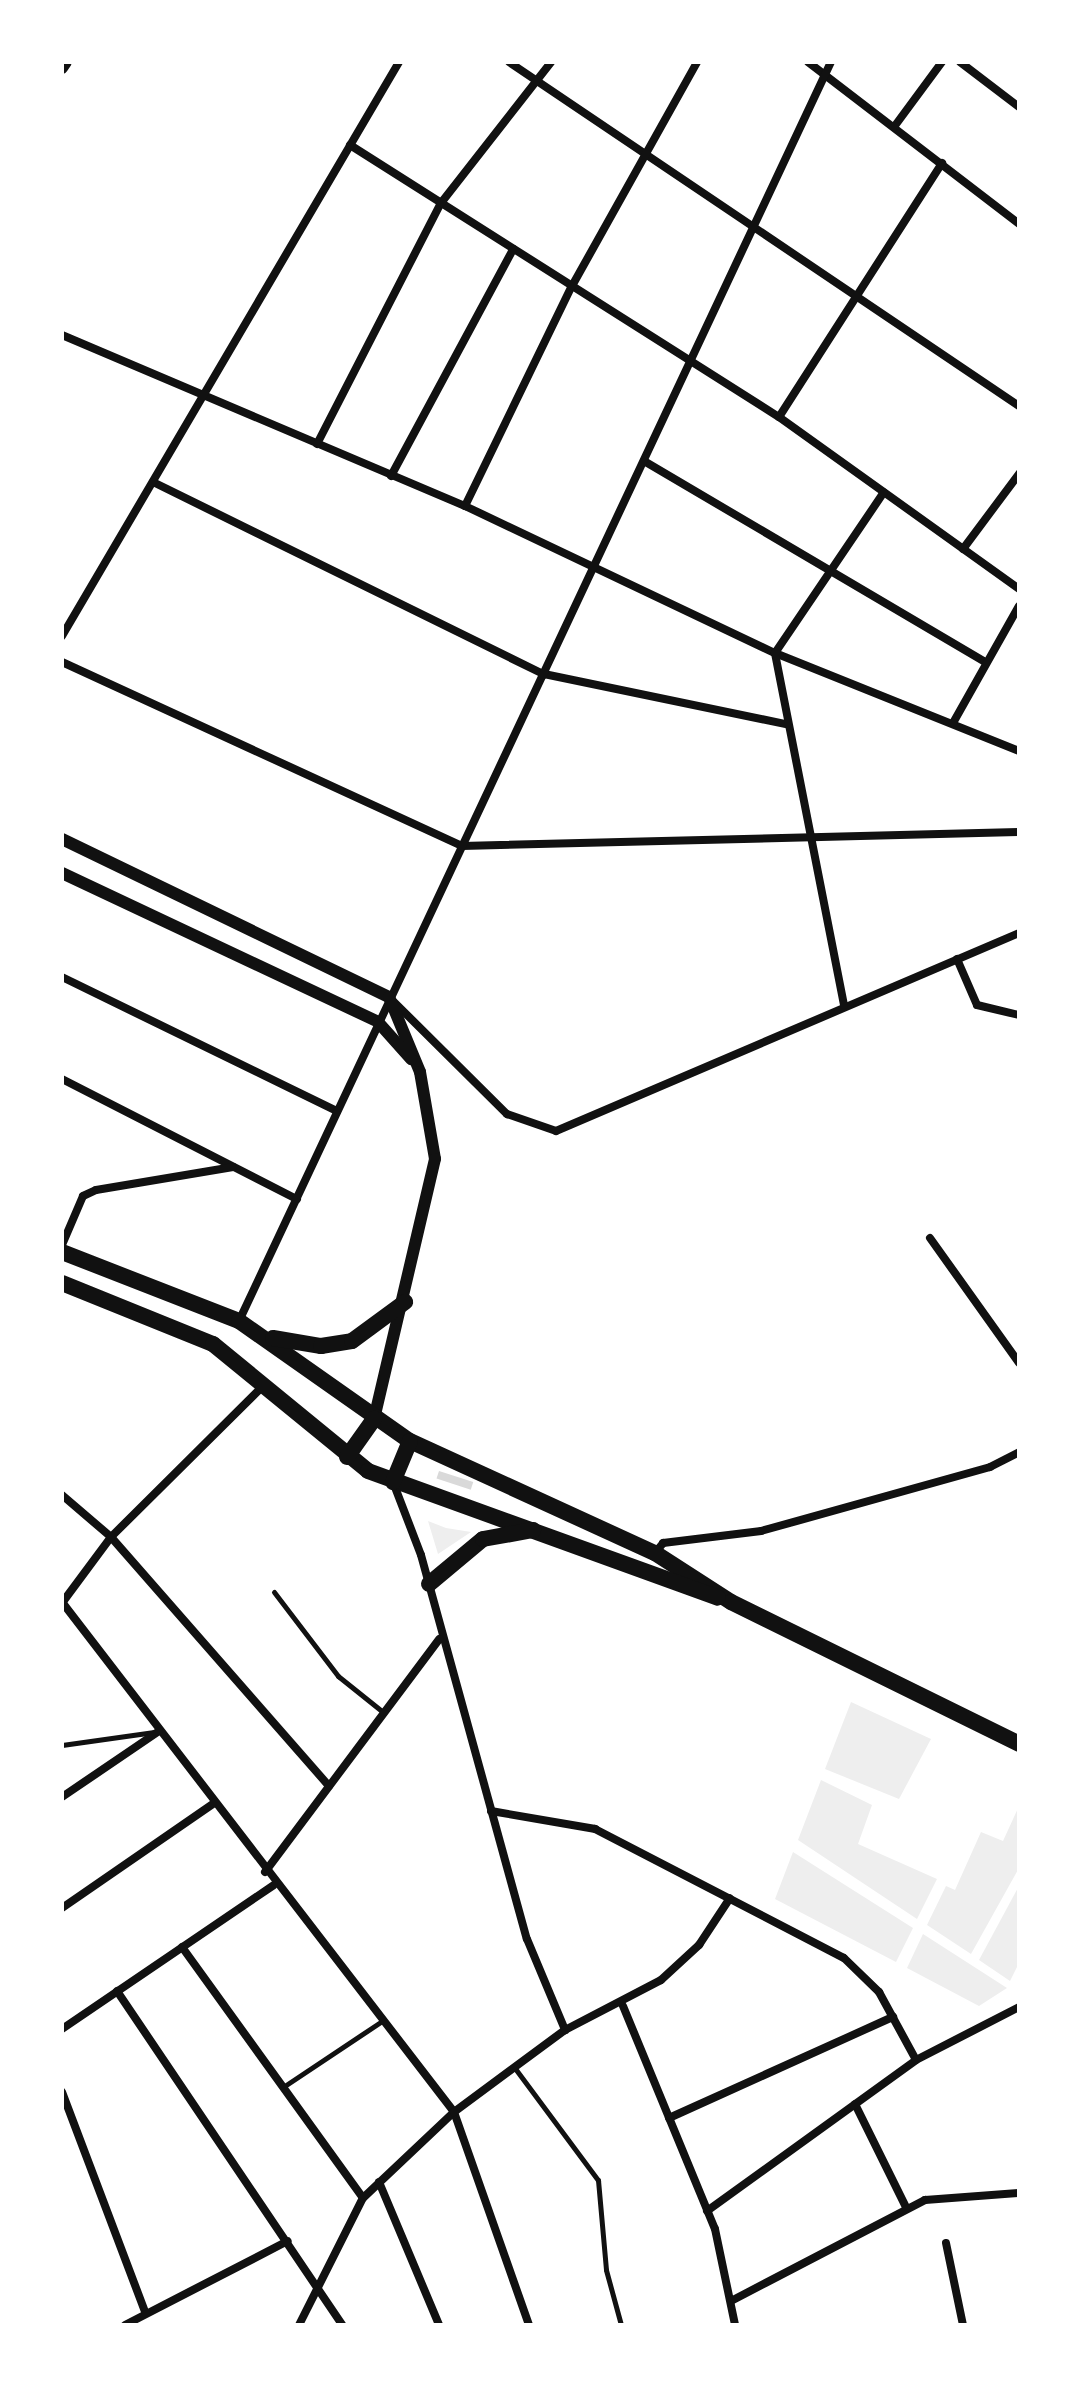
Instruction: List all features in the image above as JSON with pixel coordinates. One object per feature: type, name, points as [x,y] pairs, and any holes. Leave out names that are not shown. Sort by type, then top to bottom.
[{"type":"main road","points":[[62,1252],[239,1321],[263,1335],[374,1419],[410,1441],[655,1553],[733,1602],[1019,1744]]},
{"type":"main road","points":[[62,1283],[193,1334],[264,1385],[347,1457],[393,1482],[541,1530],[647,1576],[733,1602]]},
{"type":"main road","points":[[263,1335],[321,1346],[352,1341],[405,1302]]},
{"type":"main road","points":[[347,1457],[374,1419]]},
{"type":"main road","points":[[393,1482],[410,1441]]},
{"type":"main road","points":[[429,1584],[483,1539],[541,1530]]},
{"type":"street","points":[[62,68],[66,62]]},
{"type":"street","points":[[62,636],[399,62]]},
{"type":"street","points":[[509,62],[755,224],[856,297],[1019,406]]},
{"type":"street","points":[[317,444],[441,203],[551,62]]},
{"type":"street","points":[[465,506],[572,286],[697,62]]},
{"type":"street","points":[[808,62],[1019,224]]},
{"type":"street","points":[[239,1321],[831,62]]},
{"type":"street","points":[[894,127],[942,62]]},
{"type":"street","points":[[960,62],[1019,107]]},
{"type":"street","points":[[350,145],[779,417],[1019,589]]},
{"type":"street","points":[[779,417],[942,163]]},
{"type":"street","points":[[391,476],[513,249]]},
{"type":"street","points":[[62,335],[201,398],[465,506],[775,653],[1019,751]]},
{"type":"street","points":[[644,461],[983,661]]},
{"type":"street","points":[[963,549],[1019,474]]},
{"type":"street","points":[[153,482],[544,674],[786,724]]},
{"type":"street","points":[[844,1005],[808,840],[775,653],[884,492]]},
{"type":"street","points":[[953,723],[983,661],[1019,606]]},
{"type":"street","points":[[62,662],[462,846],[808,840],[1019,832]]},
{"type":"street","points":[[62,839],[389,997],[507,1114],[556,1131],[844,1005],[1019,933]]},
{"type":"street","points":[[62,873],[378,1022],[420,1072]]},
{"type":"street","points":[[957,959],[977,1005],[1019,1015]]},
{"type":"street","points":[[62,977],[337,1111]]},
{"type":"street","points":[[374,1419],[405,1302],[435,1159],[420,1072],[389,997]]},
{"type":"street","points":[[62,1079],[297,1199]]},
{"type":"street","points":[[62,1245],[83,1196],[96,1190],[234,1167]]},
{"type":"street","points":[[930,1238],[1019,1363]]},
{"type":"street","points":[[264,1385],[111,1537],[62,1603],[274,1885],[454,2112],[529,2325]]},
{"type":"street","points":[[655,1553],[663,1543],[761,1531],[990,1467],[1019,1452]]},
{"type":"street","points":[[393,1482],[429,1584],[439,1639],[527,1939],[565,2030]]},
{"type":"street","points":[[62,1495],[111,1537],[329,1786]]},
{"type":"street","points":[[265,1872],[439,1639]]},
{"type":"street","points":[[62,1797],[159,1731]]},
{"type":"street","points":[[62,1908],[213,1804]]},
{"type":"street","points":[[491,1811],[595,1829],[844,1958],[879,1992],[916,2060]]},
{"type":"street","points":[[62,2029],[274,1885]]},
{"type":"street","points":[[299,2325],[316,2282],[363,2198],[379,2182],[454,2112],[514,2067],[565,2030],[623,2006],[699,1945],[730,1898]]},
{"type":"street","points":[[182,1947],[363,2198]]},
{"type":"street","points":[[117,1991],[316,2282],[342,2325]]},
{"type":"street","points":[[623,2006],[707,2211],[735,2325]]},
{"type":"street","points":[[707,2211],[916,2060],[1019,2007]]},
{"type":"street","points":[[669,2118],[893,2017]]},
{"type":"street","points":[[62,2092],[145,2312]]},
{"type":"street","points":[[855,2104],[907,2209]]},
{"type":"street","points":[[379,2182],[439,2325]]},
{"type":"street","points":[[731,2301],[936,2196],[1019,2193]]},
{"type":"street","points":[[125,2325],[288,2241]]},
{"type":"street","points":[[946,2243],[963,2325]]},
{"type":"lane","points":[[274,1592],[338,1676],[384,1713]]},
{"type":"lane","points":[[62,1745],[159,1731]]},
{"type":"lane","points":[[283,2087],[382,2021]]},
{"type":"lane","points":[[514,2067],[598,2180],[606,2270],[621,2325]]},
{"type":"shaded area","points":[[439,1471],[473,1482],[471,1490],[437,1479]]},
{"type":"shaded area","points":[[428,1521],[446,1528],[471,1532],[438,1554]]},
{"type":"shaded area","points":[[851,1702],[931,1739],[899,1799],[825,1769]]},
{"type":"shaded area","points":[[821,1780],[872,1805],[858,1844],[937,1879],[917,1919],[798,1840]]},
{"type":"shaded area","points":[[1019,1806],[1019,1868],[971,1954],[927,1925],[946,1886],[955,1890],[981,1832],[1003,1841]]},
{"type":"shaded area","points":[[793,1852],[913,1928],[896,1962],[775,1899]]},
{"type":"shaded area","points":[[1019,1886],[1019,1963],[1010,1981],[979,1960]]},
{"type":"shaded area","points":[[923,1934],[1007,1988],[979,2006],[907,1968]]}]
